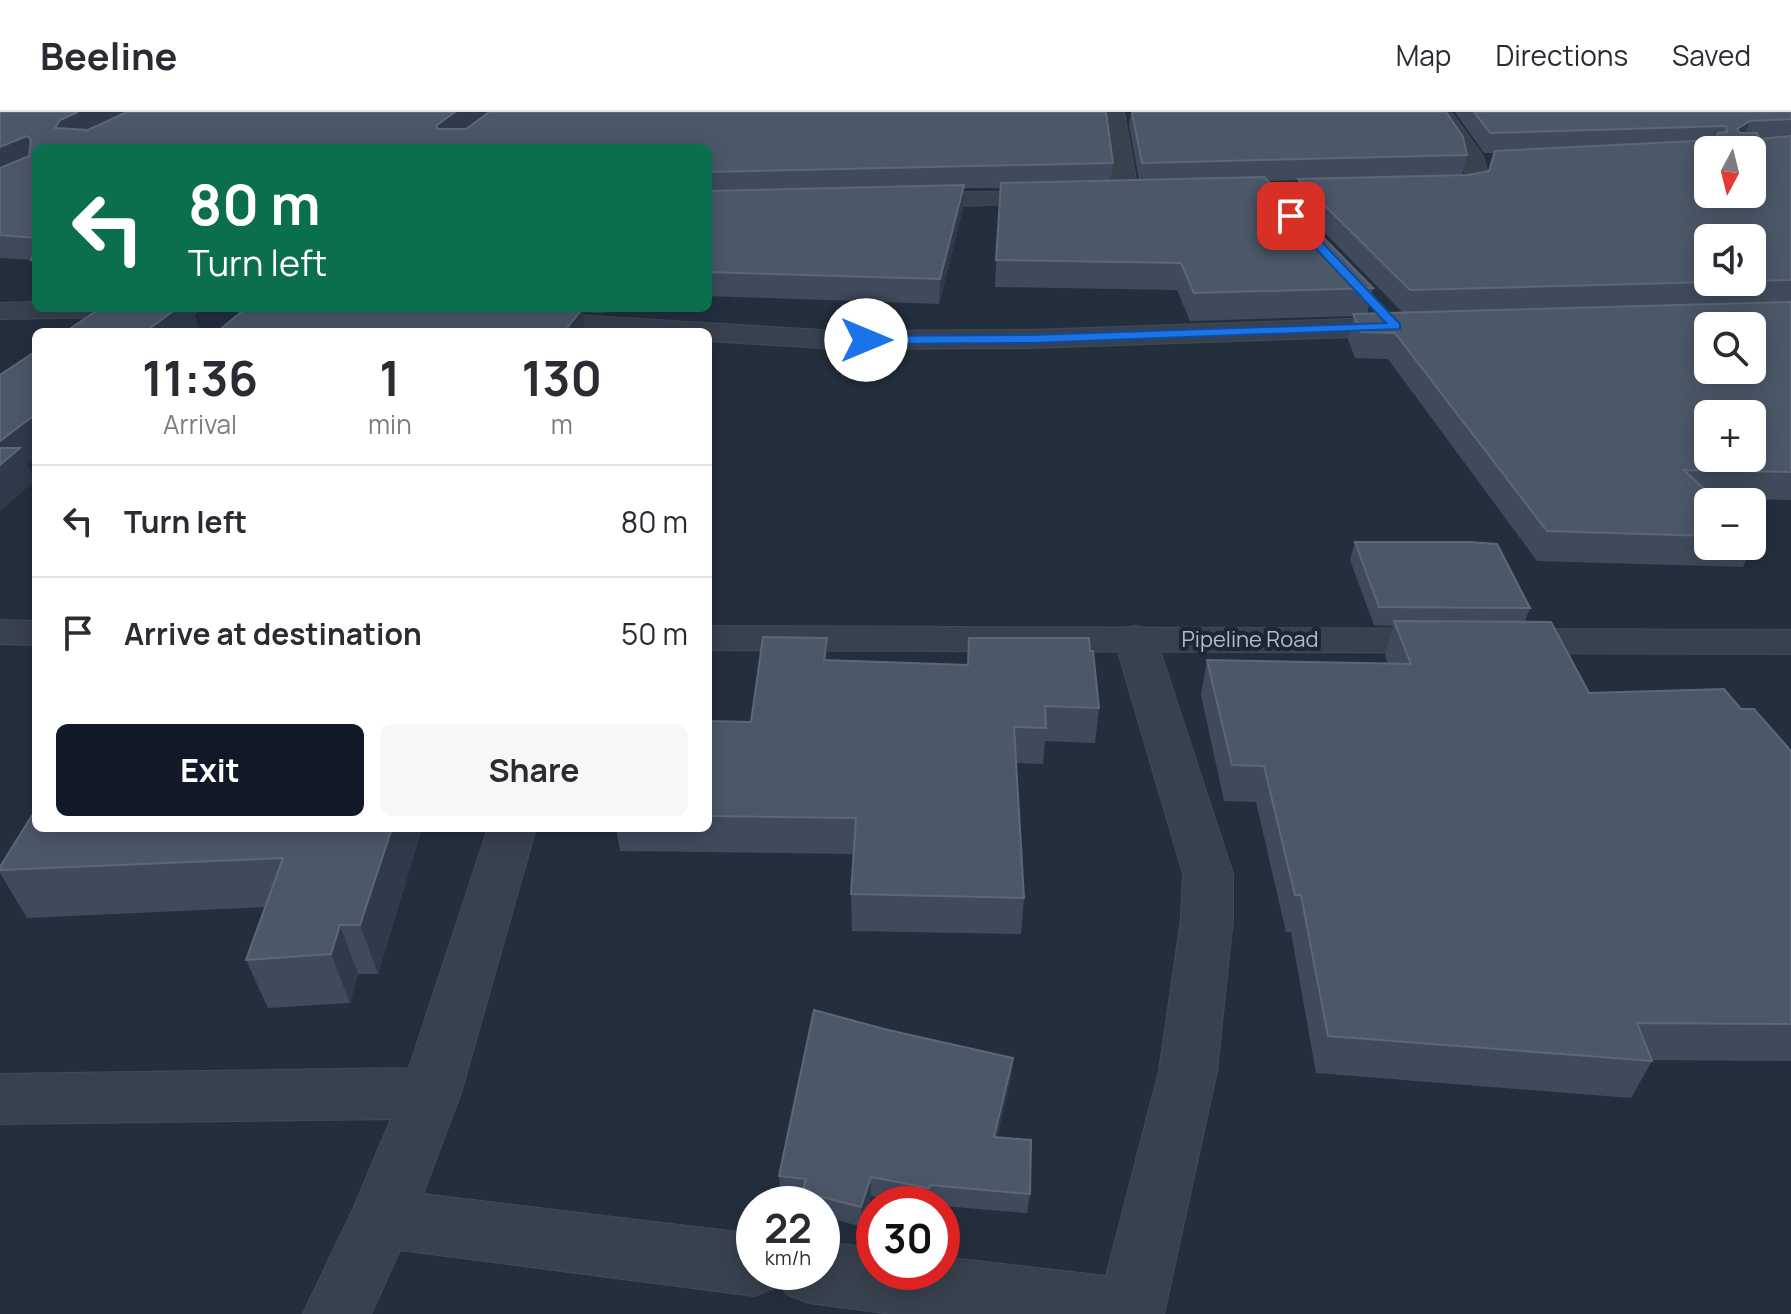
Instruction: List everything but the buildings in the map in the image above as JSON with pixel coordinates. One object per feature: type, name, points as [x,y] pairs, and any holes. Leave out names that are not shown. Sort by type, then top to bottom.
[{"type":"street","points":[[1114,112],[1119,196],[1152,196]]},
{"type":"street","points":[[1403,189],[1475,184],[1483,162],[1441,112]]},
{"type":"street","points":[[1193,195],[1374,190]]},
{"type":"street","points":[[1270,194],[1291,216]]},
{"type":"street","points":[[879,201],[1080,197]]},
{"type":"street","points":[[1375,304],[1396,326]]},
{"type":"street","points":[[0,311],[32,310]]},
{"type":"street","points":[[494,318],[643,328]]},
{"type":"street","points":[[712,332],[838,340],[1031,339],[1441,324]]},
{"type":"street","points":[[0,632],[32,633]]},
{"type":"street","name":"Pipeline Road","points":[[712,638],[1135,638],[1787,647]]},
{"type":"street","points":[[840,1276],[1130,1313],[1188,1071],[1207,919],[1208,874],[1135,638]]},
{"type":"street","points":[[337,1314],[382,1218],[431,1093],[511,832]]},
{"type":"street","points":[[0,1099],[431,1093]]},
{"type":"street","points":[[382,1218],[736,1263]]},
{"type":"route","points":[[866,340],[1031,339],[1396,326],[1291,216]]}]
